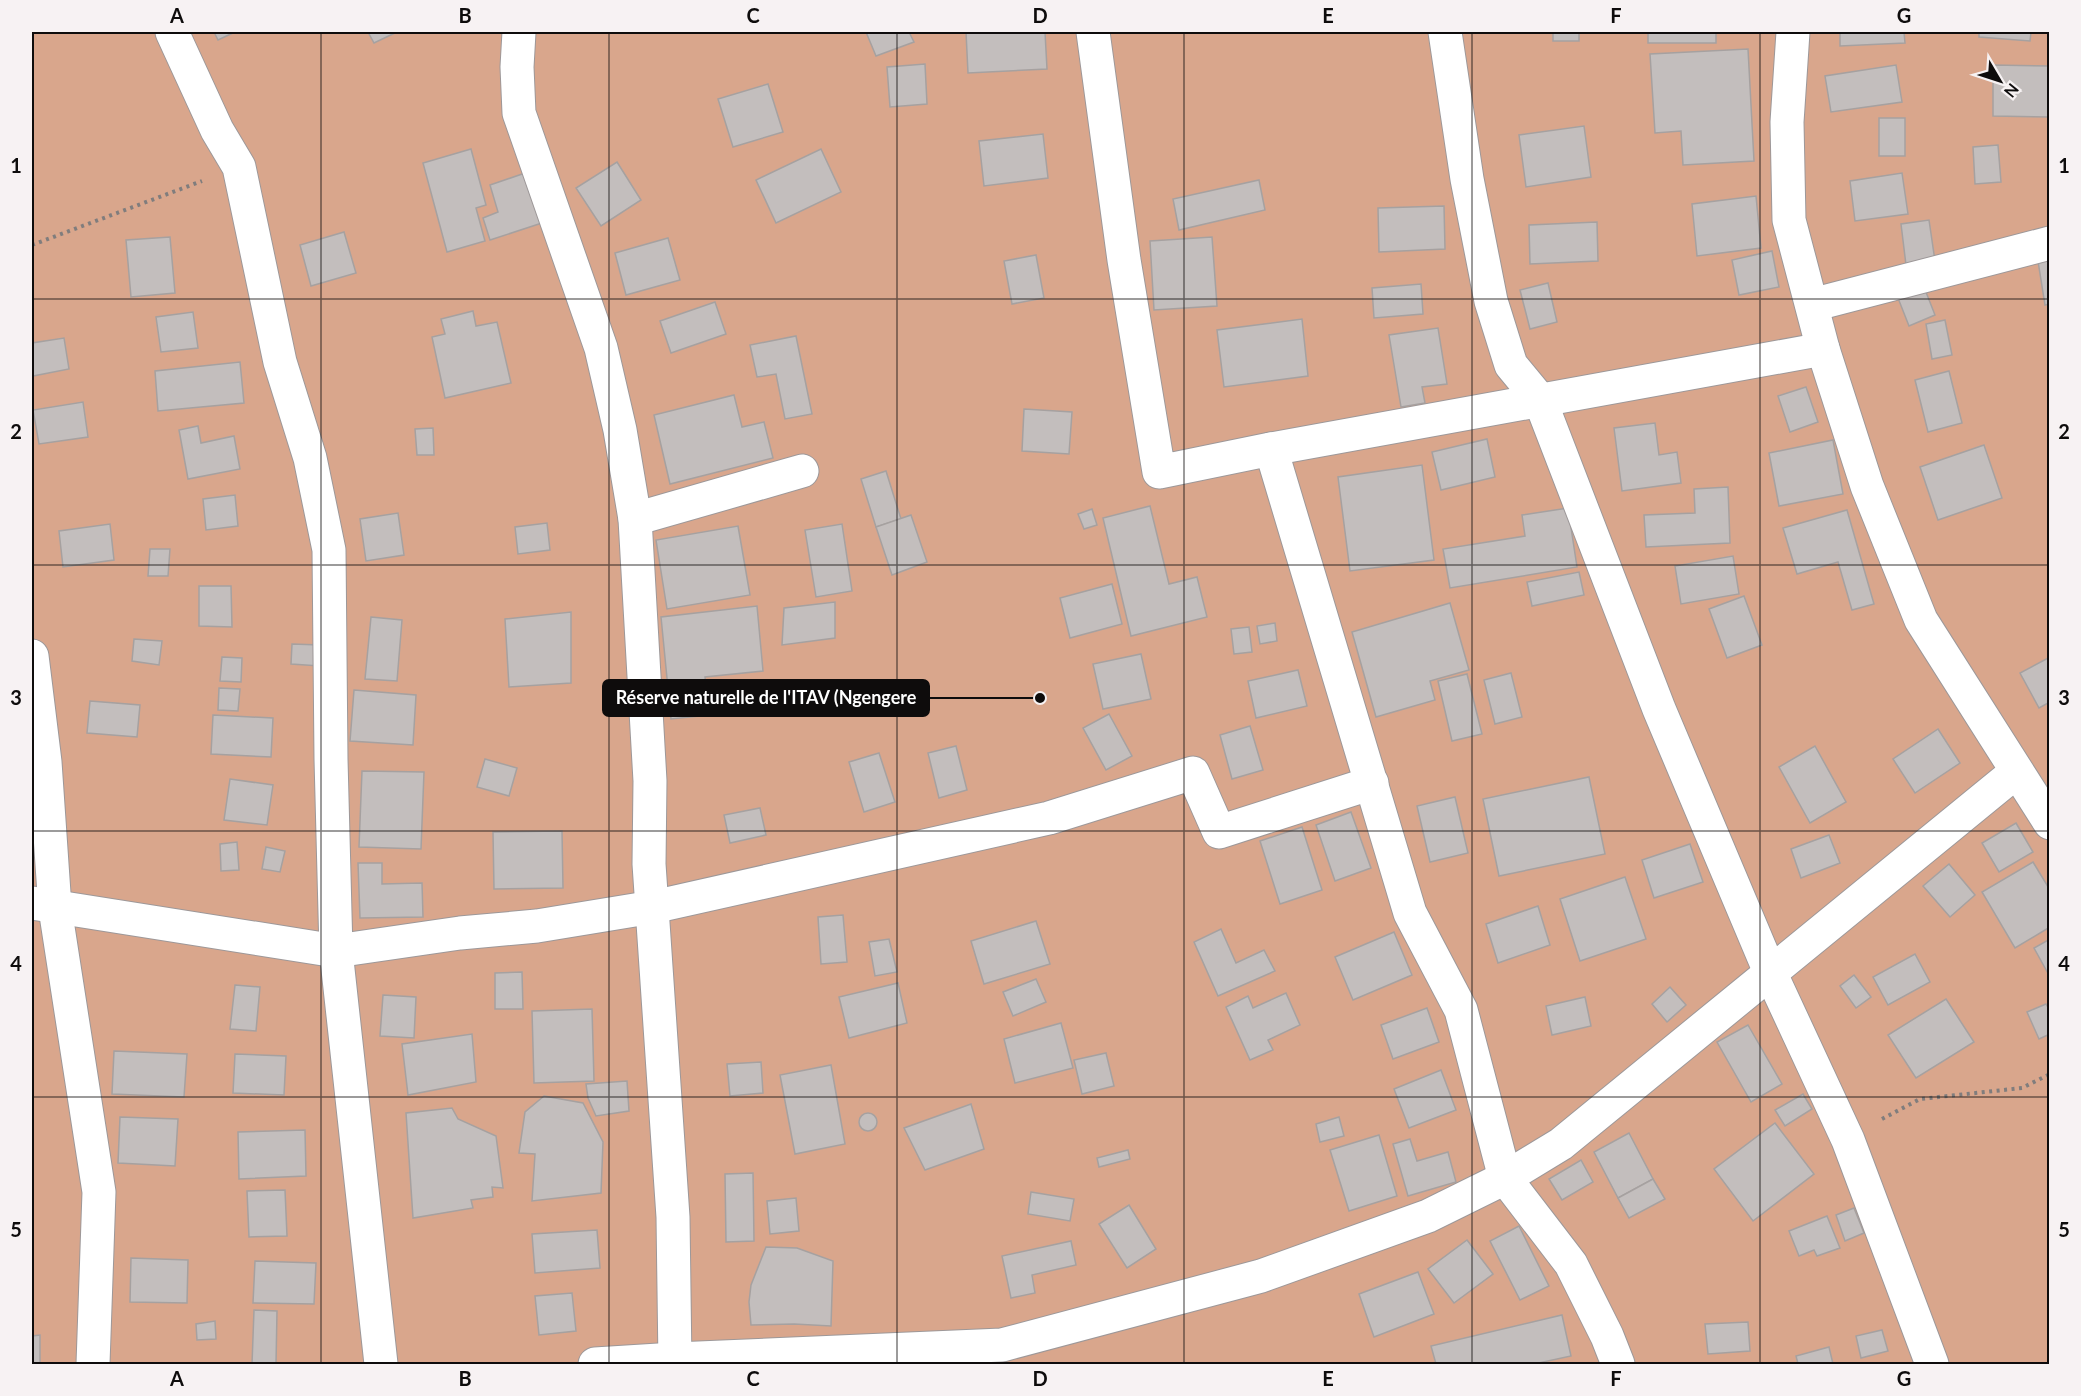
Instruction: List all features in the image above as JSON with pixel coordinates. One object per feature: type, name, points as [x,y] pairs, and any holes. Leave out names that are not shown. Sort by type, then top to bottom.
[{"type":"street","points":[[172,32],[217,130],[239,167],[280,362],[310,458],[329,550],[336,951],[381,1365]]},
{"type":"street","points":[[519,32],[517,67],[519,113],[601,348],[620,430],[635,519],[650,781],[649,864],[673,1217],[675,1362]]},
{"type":"street","points":[[1092,32],[1124,260],[1159,472],[1271,449],[1823,350]]},
{"type":"street","points":[[1445,32],[1467,179],[1491,301],[1511,365],[1540,400],[1659,709],[1770,972],[1848,1140],[1932,1365]]},
{"type":"street","points":[[1793,32],[1787,122],[1789,220],[1823,350],[1867,486],[1921,620],[2049,823]]},
{"type":"street","points":[[1812,305],[2049,243]]},
{"type":"street","points":[[1271,449],[1410,913],[1461,1010],[1505,1178],[1571,1264],[1607,1336],[1618,1365]]},
{"type":"street","points":[[635,519],[802,471]]},
{"type":"street","points":[[32,656],[45,762],[43,905],[99,1192],[93,1365]]},
{"type":"street","points":[[595,1365],[1001,1355],[1261,1276],[1428,1216],[1505,1178],[1561,1144],[2016,772]]},
{"type":"street","points":[[43,905],[336,951],[460,933],[537,926],[653,907],[1049,818],[1193,773],[1219,832],[1372,783]]},
{"type":"path","points":[[32,245],[239,167]]},
{"type":"path","points":[[1848,1140],[1920,1099],[2022,1088],[2049,1074]]},
{"type":"shaded area","points":[[32,32],[2049,32],[2049,1364],[32,1364]]},
{"type":"building","points":[[214,32],[235,32],[218,40]]},
{"type":"building","points":[[368,32],[397,32],[374,43]]},
{"type":"building","points":[[866,32],[909,32],[914,42],[876,56]]},
{"type":"building","points":[[966,32],[1045,32],[1047,69],[968,73]]},
{"type":"building","points":[[1553,32],[1579,32],[1579,41],[1553,41]]},
{"type":"building","points":[[1648,32],[1716,32],[1716,43],[1648,43]]},
{"type":"building","points":[[1840,32],[1904,32],[1905,43],[1840,46]]},
{"type":"building","points":[[1979,32],[2031,32],[2030,41],[1979,37]]},
{"type":"building","points":[[1748,49],[1754,161],[1683,165],[1681,131],[1655,133],[1650,54]]},
{"type":"building","points":[[925,64],[927,104],[890,107],[887,67]]},
{"type":"building","points":[[1896,65],[1902,102],[1831,112],[1825,76]]},
{"type":"building","points":[[1993,65],[2050,66],[2050,117],[1993,116]]},
{"type":"building","points":[[768,84],[783,132],[733,147],[718,99]]},
{"type":"building","points":[[1879,118],[1905,118],[1905,156],[1879,156]]},
{"type":"building","points":[[1584,126],[1591,177],[1526,187],[1519,135]]},
{"type":"building","points":[[1043,134],[1048,178],[984,186],[979,141]]},
{"type":"building","points":[[1998,145],[2001,182],[1975,184],[1973,147]]},
{"type":"building","points":[[471,149],[486,205],[476,208],[485,241],[447,252],[423,163]]},
{"type":"building","points":[[821,149],[841,192],[776,223],[756,180]]},
{"type":"building","points":[[617,162],[641,200],[601,226],[576,188]]},
{"type":"building","points":[[528,172],[545,222],[490,240],[483,218],[498,212],[490,185]]},
{"type":"building","points":[[1902,173],[1908,214],[1855,221],[1850,181]]},
{"type":"building","points":[[1259,180],[1265,210],[1179,230],[1173,199]]},
{"type":"building","points":[[1756,196],[1761,248],[1697,256],[1692,204]]},
{"type":"building","points":[[1444,206],[1445,249],[1379,252],[1378,208]]},
{"type":"building","points":[[1929,220],[1935,261],[1906,265],[1901,224]]},
{"type":"building","points":[[1597,222],[1598,261],[1530,264],[1529,225]]},
{"type":"building","points":[[344,232],[356,273],[311,286],[300,245]]},
{"type":"building","points":[[170,237],[175,293],[131,297],[126,240]]},
{"type":"building","points":[[1212,237],[1217,306],[1154,310],[1150,241]]},
{"type":"building","points":[[668,238],[680,280],[626,295],[615,253]]},
{"type":"building","points":[[1772,251],[1779,287],[1739,295],[1732,260]]},
{"type":"building","points":[[1036,255],[1044,298],[1012,304],[1004,261]]},
{"type":"building","points":[[2050,259],[2050,304],[2045,305],[2038,261]]},
{"type":"building","points":[[1548,283],[1557,322],[1530,329],[1520,290]]},
{"type":"building","points":[[1421,284],[1423,314],[1374,318],[1372,288]]},
{"type":"building","points":[[1924,287],[1935,315],[1909,326],[1898,298]]},
{"type":"building","points":[[715,302],[726,334],[671,353],[660,321]]},
{"type":"building","points":[[473,311],[476,326],[497,322],[511,383],[445,398],[432,337],[445,334],[441,319]]},
{"type":"building","points":[[193,312],[198,348],[161,352],[156,317]]},
{"type":"building","points":[[1302,319],[1308,376],[1224,387],[1217,330]]},
{"type":"building","points":[[1945,320],[1952,355],[1932,359],[1926,324]]},
{"type":"building","points":[[1438,328],[1447,384],[1422,387],[1425,403],[1401,407],[1389,335]]},
{"type":"building","points":[[796,336],[812,414],[785,419],[776,374],[757,377],[750,345]]},
{"type":"building","points":[[64,338],[69,369],[33,376],[32,343]]},
{"type":"building","points":[[240,362],[244,403],[158,411],[155,371]]},
{"type":"building","points":[[1949,371],[1962,423],[1928,432],[1915,380]]},
{"type":"building","points":[[1806,387],[1818,422],[1790,432],[1778,396]]},
{"type":"building","points":[[734,395],[742,427],[764,422],[773,458],[670,484],[654,415]]},
{"type":"building","points":[[83,402],[88,437],[39,444],[33,410]]},
{"type":"building","points":[[1024,409],[1072,412],[1069,454],[1022,451]]},
{"type":"building","points":[[1655,423],[1659,455],[1677,452],[1681,483],[1622,491],[1614,428]]},
{"type":"building","points":[[198,426],[201,443],[234,436],[240,469],[188,479],[179,430]]},
{"type":"building","points":[[433,428],[434,455],[417,455],[415,429]]},
{"type":"building","points":[[1487,439],[1495,477],[1441,490],[1432,452]]},
{"type":"building","points":[[1833,440],[1843,494],[1779,506],[1769,453]]},
{"type":"building","points":[[1984,445],[2002,498],[1938,520],[1920,467]]},
{"type":"building","points":[[1422,465],[1434,560],[1350,571],[1338,477]]},
{"type":"building","points":[[886,471],[901,519],[876,527],[861,479]]},
{"type":"building","points":[[1728,487],[1730,543],[1646,547],[1644,515],[1695,513],[1694,489]]},
{"type":"building","points":[[235,495],[238,526],[206,530],[203,499]]},
{"type":"building","points":[[1150,506],[1169,584],[1197,577],[1207,617],[1131,636],[1103,518]]},
{"type":"building","points":[[1568,508],[1577,567],[1450,588],[1443,549],[1525,536],[1522,515]]},
{"type":"building","points":[[1092,509],[1097,525],[1084,529],[1078,514]]},
{"type":"building","points":[[1847,510],[1874,604],[1852,610],[1838,562],[1797,574],[1783,528]]},
{"type":"building","points":[[398,513],[404,555],[366,561],[360,519]]},
{"type":"building","points":[[911,515],[927,562],[892,575],[876,527]]},
{"type":"building","points":[[547,523],[550,550],[518,554],[515,527]]},
{"type":"building","points":[[110,524],[114,560],[63,567],[59,531]]},
{"type":"building","points":[[842,524],[852,591],[816,597],[805,530]]},
{"type":"building","points":[[738,526],[750,595],[667,609],[656,540]]},
{"type":"building","points":[[150,549],[170,549],[168,576],[148,576]]},
{"type":"building","points":[[1733,556],[1739,594],[1681,604],[1675,566]]},
{"type":"building","points":[[1579,572],[1584,595],[1532,606],[1527,582]]},
{"type":"building","points":[[1112,584],[1122,624],[1070,638],[1060,598]]},
{"type":"building","points":[[199,586],[231,586],[232,627],[199,626]]},
{"type":"building","points":[[1744,596],[1762,645],[1727,658],[1709,609]]},
{"type":"building","points":[[835,602],[835,638],[782,645],[784,608]]},
{"type":"building","points":[[1450,603],[1469,670],[1430,681],[1435,700],[1376,717],[1352,632]]},
{"type":"building","points":[[757,606],[763,671],[705,677],[709,715],[671,719],[661,617]]},
{"type":"building","points":[[571,612],[571,683],[509,687],[505,619]]},
{"type":"building","points":[[371,617],[402,620],[397,681],[365,679]]},
{"type":"building","points":[[1275,623],[1277,641],[1260,644],[1257,626]]},
{"type":"building","points":[[1249,627],[1252,652],[1234,654],[1231,629]]},
{"type":"building","points":[[134,639],[162,641],[159,665],[132,661]]},
{"type":"building","points":[[292,644],[320,645],[320,666],[291,664]]},
{"type":"building","points":[[1141,654],[1151,699],[1103,709],[1093,664]]},
{"type":"building","points":[[222,657],[242,658],[241,682],[220,681]]},
{"type":"building","points":[[2050,657],[2050,702],[2039,708],[2020,673]]},
{"type":"building","points":[[1298,670],[1307,706],[1256,718],[1248,681]]},
{"type":"building","points":[[1511,673],[1522,717],[1495,724],[1484,680]]},
{"type":"building","points":[[1467,674],[1482,734],[1452,741],[1438,681]]},
{"type":"building","points":[[219,688],[240,689],[238,711],[218,710]]},
{"type":"building","points":[[354,690],[416,695],[413,745],[350,741]]},
{"type":"building","points":[[90,701],[140,705],[137,737],[87,733]]},
{"type":"building","points":[[1109,714],[1132,756],[1106,770],[1083,728]]},
{"type":"building","points":[[213,715],[273,718],[271,757],[211,754]]},
{"type":"building","points":[[1250,726],[1263,770],[1232,779],[1220,735]]},
{"type":"building","points":[[1938,729],[1960,763],[1915,793],[1893,759]]},
{"type":"building","points":[[956,746],[967,790],[939,798],[928,753]]},
{"type":"building","points":[[1815,746],[1846,802],[1810,823],[1779,767]]},
{"type":"building","points":[[879,753],[895,802],[864,812],[849,762]]},
{"type":"building","points":[[485,759],[517,768],[509,796],[477,787]]},
{"type":"building","points":[[362,771],[424,772],[421,849],[359,847]]},
{"type":"building","points":[[1589,777],[1605,854],[1499,876],[1483,799]]},
{"type":"building","points":[[230,779],[273,785],[267,825],[224,820]]},
{"type":"building","points":[[1455,797],[1468,853],[1430,862],[1417,806]]},
{"type":"building","points":[[760,808],[766,835],[730,843],[724,815]]},
{"type":"building","points":[[1351,812],[1371,868],[1335,881],[1316,825]]},
{"type":"building","points":[[2016,823],[2033,852],[1999,872],[1982,843]]},
{"type":"building","points":[[1302,827],[1322,890],[1280,904],[1260,841]]},
{"type":"building","points":[[562,831],[563,888],[494,889],[493,832]]},
{"type":"building","points":[[1829,835],[1840,863],[1801,878],[1791,849]]},
{"type":"building","points":[[237,842],[239,870],[221,871],[220,844]]},
{"type":"building","points":[[1690,844],[1703,882],[1654,898],[1642,860]]},
{"type":"building","points":[[266,847],[285,851],[280,872],[262,869]]},
{"type":"building","points":[[2033,862],[2050,890],[2050,927],[2015,948],[1982,892]]},
{"type":"building","points":[[358,863],[382,863],[382,884],[422,883],[423,917],[360,918]]},
{"type":"building","points":[[1949,864],[1975,895],[1950,917],[1923,886]]},
{"type":"building","points":[[1625,877],[1646,939],[1580,961],[1560,899]]},
{"type":"building","points":[[1538,906],[1550,945],[1498,963],[1486,924]]},
{"type":"building","points":[[843,915],[847,962],[821,964],[818,917]]},
{"type":"building","points":[[1036,921],[1050,964],[984,984],[971,941]]},
{"type":"building","points":[[1221,929],[1236,963],[1264,950],[1275,971],[1218,996],[1194,942]]},
{"type":"building","points":[[1394,932],[1412,975],[1353,1000],[1335,957]]},
{"type":"building","points":[[889,939],[897,972],[875,976],[869,942]]},
{"type":"building","points":[[2050,939],[2050,977],[2034,948]]},
{"type":"building","points":[[1915,954],[1930,982],[1888,1005],[1873,977]]},
{"type":"building","points":[[522,972],[523,1009],[495,1009],[495,973]]},
{"type":"building","points":[[1854,975],[1871,997],[1856,1008],[1840,986]]},
{"type":"building","points":[[1036,979],[1046,1002],[1013,1016],[1003,992]]},
{"type":"building","points":[[898,983],[907,1023],[849,1038],[839,997]]},
{"type":"building","points":[[235,985],[260,987],[256,1031],[230,1029]]},
{"type":"building","points":[[1670,987],[1686,1005],[1667,1022],[1652,1004]]},
{"type":"building","points":[[1286,993],[1300,1025],[1268,1040],[1273,1050],[1250,1060],[1226,1007],[1248,996],[1253,1008]]},
{"type":"building","points":[[383,995],[416,997],[414,1038],[380,1036]]},
{"type":"building","points":[[1585,997],[1591,1026],[1552,1035],[1546,1006]]},
{"type":"building","points":[[1946,999],[1974,1042],[1916,1078],[1888,1035]]},
{"type":"building","points":[[2046,1004],[2050,1011],[2050,1034],[2039,1039],[2027,1012]]},
{"type":"building","points":[[1427,1008],[1439,1042],[1393,1059],[1381,1025]]},
{"type":"building","points":[[592,1009],[594,1081],[534,1083],[532,1011]]},
{"type":"building","points":[[1061,1023],[1073,1068],[1015,1083],[1004,1039]]},
{"type":"building","points":[[1748,1025],[1782,1084],[1751,1102],[1717,1042]]},
{"type":"building","points":[[472,1034],[476,1082],[408,1095],[402,1044]]},
{"type":"building","points":[[114,1051],[187,1054],[184,1097],[112,1094]]},
{"type":"building","points":[[1106,1053],[1114,1086],[1082,1094],[1074,1060]]},
{"type":"building","points":[[235,1054],[286,1056],[284,1095],[233,1093]]},
{"type":"building","points":[[761,1062],[763,1093],[730,1096],[727,1064]]},
{"type":"building","points":[[831,1065],[845,1144],[795,1154],[780,1075]]},
{"type":"building","points":[[1441,1070],[1456,1110],[1409,1128],[1394,1089]]},
{"type":"building","points":[[627,1081],[629,1111],[596,1116],[588,1098],[586,1084]]},
{"type":"building","points":[[1803,1094],[1812,1109],[1785,1126],[1775,1110]]},
{"type":"building","points":[[544,1096],[583,1103],[603,1142],[601,1193],[532,1201],[535,1154],[519,1153],[525,1112]]},
{"type":"building","points":[[971,1104],[984,1149],[925,1170],[904,1128]]},
{"type":"building","points":[[452,1108],[458,1119],[496,1136],[503,1188],[492,1187],[493,1197],[471,1200],[473,1208],[413,1218],[406,1113]]},
{"type":"building","points":[[868,1113],[876,1118],[877,1122],[872,1130],[868,1131],[860,1126],[859,1122],[864,1114]]},
{"type":"building","points":[[120,1117],[178,1119],[175,1166],[118,1163]]},
{"type":"building","points":[[1339,1117],[1344,1136],[1320,1142],[1316,1124]]},
{"type":"building","points":[[1775,1123],[1814,1174],[1753,1221],[1714,1169]]},
{"type":"building","points":[[305,1130],[306,1176],[239,1179],[238,1132]]},
{"type":"building","points":[[1629,1133],[1653,1179],[1618,1198],[1594,1152]]},
{"type":"building","points":[[1379,1135],[1397,1196],[1349,1211],[1330,1150]]},
{"type":"building","points":[[1410,1139],[1417,1161],[1448,1152],[1456,1182],[1408,1196],[1393,1144]]},
{"type":"building","points":[[1128,1150],[1130,1159],[1099,1167],[1097,1158]]},
{"type":"building","points":[[1581,1160],[1593,1182],[1562,1200],[1549,1179]]},
{"type":"building","points":[[753,1173],[754,1241],[726,1242],[725,1174]]},
{"type":"building","points":[[1653,1179],[1665,1199],[1629,1218],[1618,1198]]},
{"type":"building","points":[[285,1190],[287,1236],[249,1237],[247,1191]]},
{"type":"building","points":[[1031,1192],[1074,1199],[1070,1221],[1028,1214]]},
{"type":"building","points":[[796,1198],[799,1231],[770,1234],[767,1201]]},
{"type":"building","points":[[1129,1205],[1156,1249],[1127,1268],[1099,1224]]},
{"type":"building","points":[[1854,1208],[1864,1233],[1845,1241],[1836,1215]]},
{"type":"building","points":[[1827,1216],[1840,1248],[1817,1256],[1814,1250],[1799,1256],[1789,1231]]},
{"type":"building","points":[[1519,1226],[1549,1286],[1520,1300],[1490,1241]]},
{"type":"building","points":[[597,1230],[600,1268],[535,1273],[532,1234]]},
{"type":"building","points":[[1467,1240],[1493,1274],[1454,1303],[1428,1269]]},
{"type":"building","points":[[1071,1241],[1076,1265],[1032,1275],[1035,1293],[1011,1298],[1002,1256]]},
{"type":"building","points":[[766,1247],[797,1248],[833,1261],[831,1326],[751,1325],[749,1302],[751,1285]]},
{"type":"building","points":[[131,1258],[188,1260],[187,1303],[130,1302]]},
{"type":"building","points":[[255,1261],[316,1263],[314,1304],[253,1303]]},
{"type":"building","points":[[1418,1272],[1434,1314],[1374,1337],[1359,1294]]},
{"type":"building","points":[[572,1293],[576,1331],[539,1335],[535,1296]]},
{"type":"building","points":[[254,1310],[277,1311],[276,1364],[252,1364]]},
{"type":"building","points":[[1562,1315],[1571,1356],[1534,1364],[1436,1364],[1431,1346]]},
{"type":"building","points":[[215,1321],[216,1339],[197,1340],[196,1324]]},
{"type":"building","points":[[1748,1322],[1750,1351],[1708,1354],[1705,1324]]},
{"type":"building","points":[[1882,1330],[1888,1351],[1861,1358],[1856,1336]]},
{"type":"building","points":[[40,1335],[40,1364],[32,1364],[32,1336]]},
{"type":"building","points":[[1829,1347],[1833,1364],[1798,1364],[1796,1356]]},
{"type":"place","name":"Réserve naturelle de l'ITAV (Ngengere","points":[[1040,698]]}]
